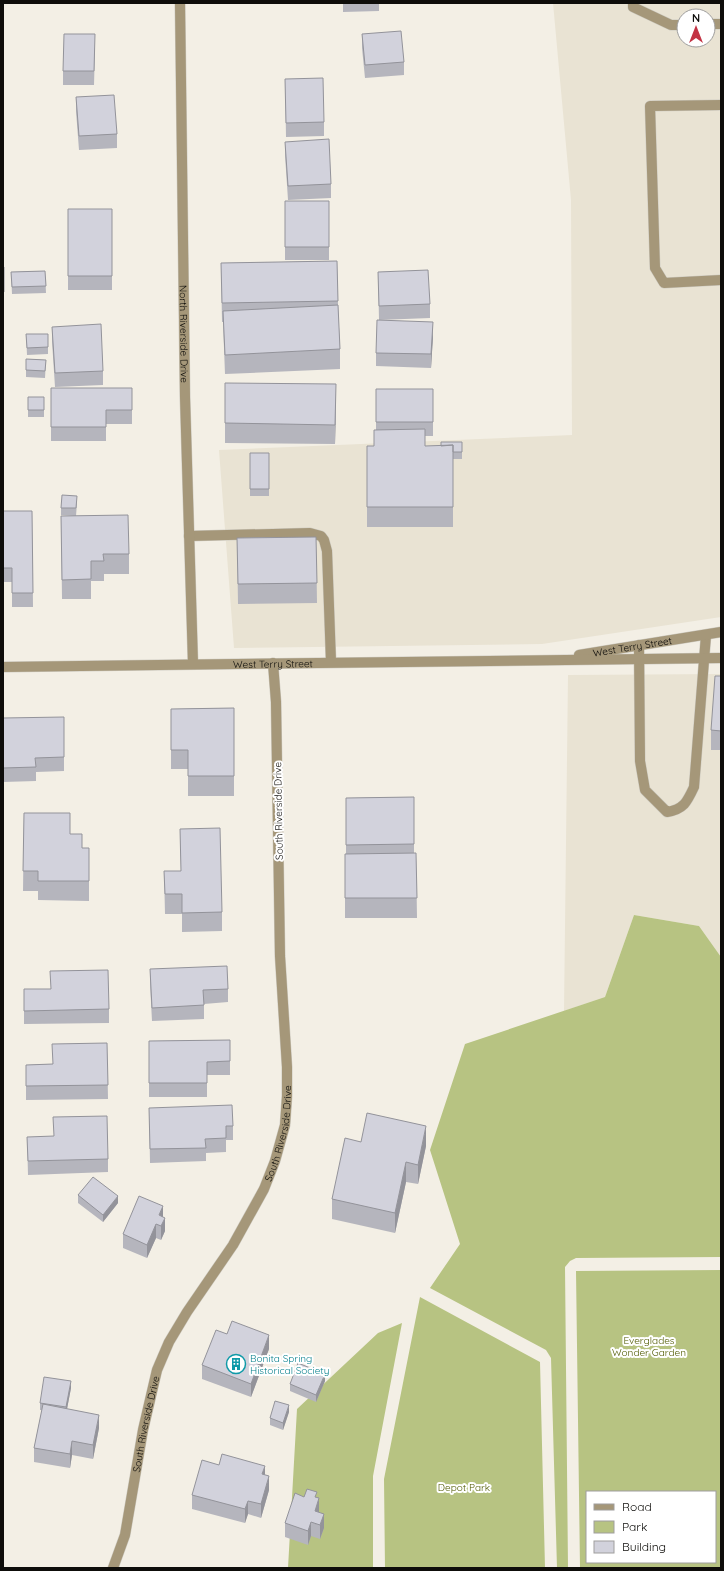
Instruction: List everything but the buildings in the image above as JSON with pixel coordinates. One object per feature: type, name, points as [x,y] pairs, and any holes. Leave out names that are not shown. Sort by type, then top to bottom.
[{"type":"street","name":"North Riverside Drive","points":[[180,3],[185,389],[193,664]]},
{"type":"street","points":[[633,3],[633,7],[671,25],[676,25]]},
{"type":"street","points":[[721,105],[650,106],[655,268],[664,284],[721,280]]},
{"type":"street","points":[[189,536],[310,533],[321,536],[324,540],[326,551],[330,662]]},
{"type":"street","name":"West Terry Street","points":[[543,660],[721,632]]},
{"type":"street","points":[[639,645],[640,760],[645,790],[667,812],[678,810],[688,800],[694,787],[706,635]]},
{"type":"street","name":"West Terry Street","points":[[3,667],[721,658]]},
{"type":"street","name":"South Riverside Drive","points":[[113,1568],[125,1535],[144,1424],[156,1370],[169,1342],[183,1318],[233,1245],[264,1189],[275,1161],[285,1125],[287,1067],[280,956],[276,702],[273,663]]},
{"type":"shaded area","points":[[553,3],[721,3],[721,617],[542,644],[234,648],[219,450],[572,435],[571,200]]},
{"type":"shaded area","points":[[721,674],[721,957],[699,926],[634,915],[605,997],[564,1011],[568,675]]},
{"type":"green space","points":[[634,915],[699,926],[721,957],[721,1257],[576,1258],[570,1261],[565,1267],[568,1568],[557,1568],[551,1358],[546,1350],[430,1288],[460,1244],[430,1150],[465,1044],[605,997]]},
{"type":"green space","name":"Everglades Wonder Garden","points":[[721,1270],[721,1568],[580,1568],[576,1271]]},
{"type":"green space","name":"Depot Park","points":[[420,1297],[540,1362],[545,1568],[385,1568],[384,1479]]},
{"type":"green space","points":[[402,1323],[373,1476],[373,1568],[288,1568],[297,1409],[378,1333]]},
{"type":"place","name":"Bonita Spring Historical Society","points":[[236,1364]]}]
